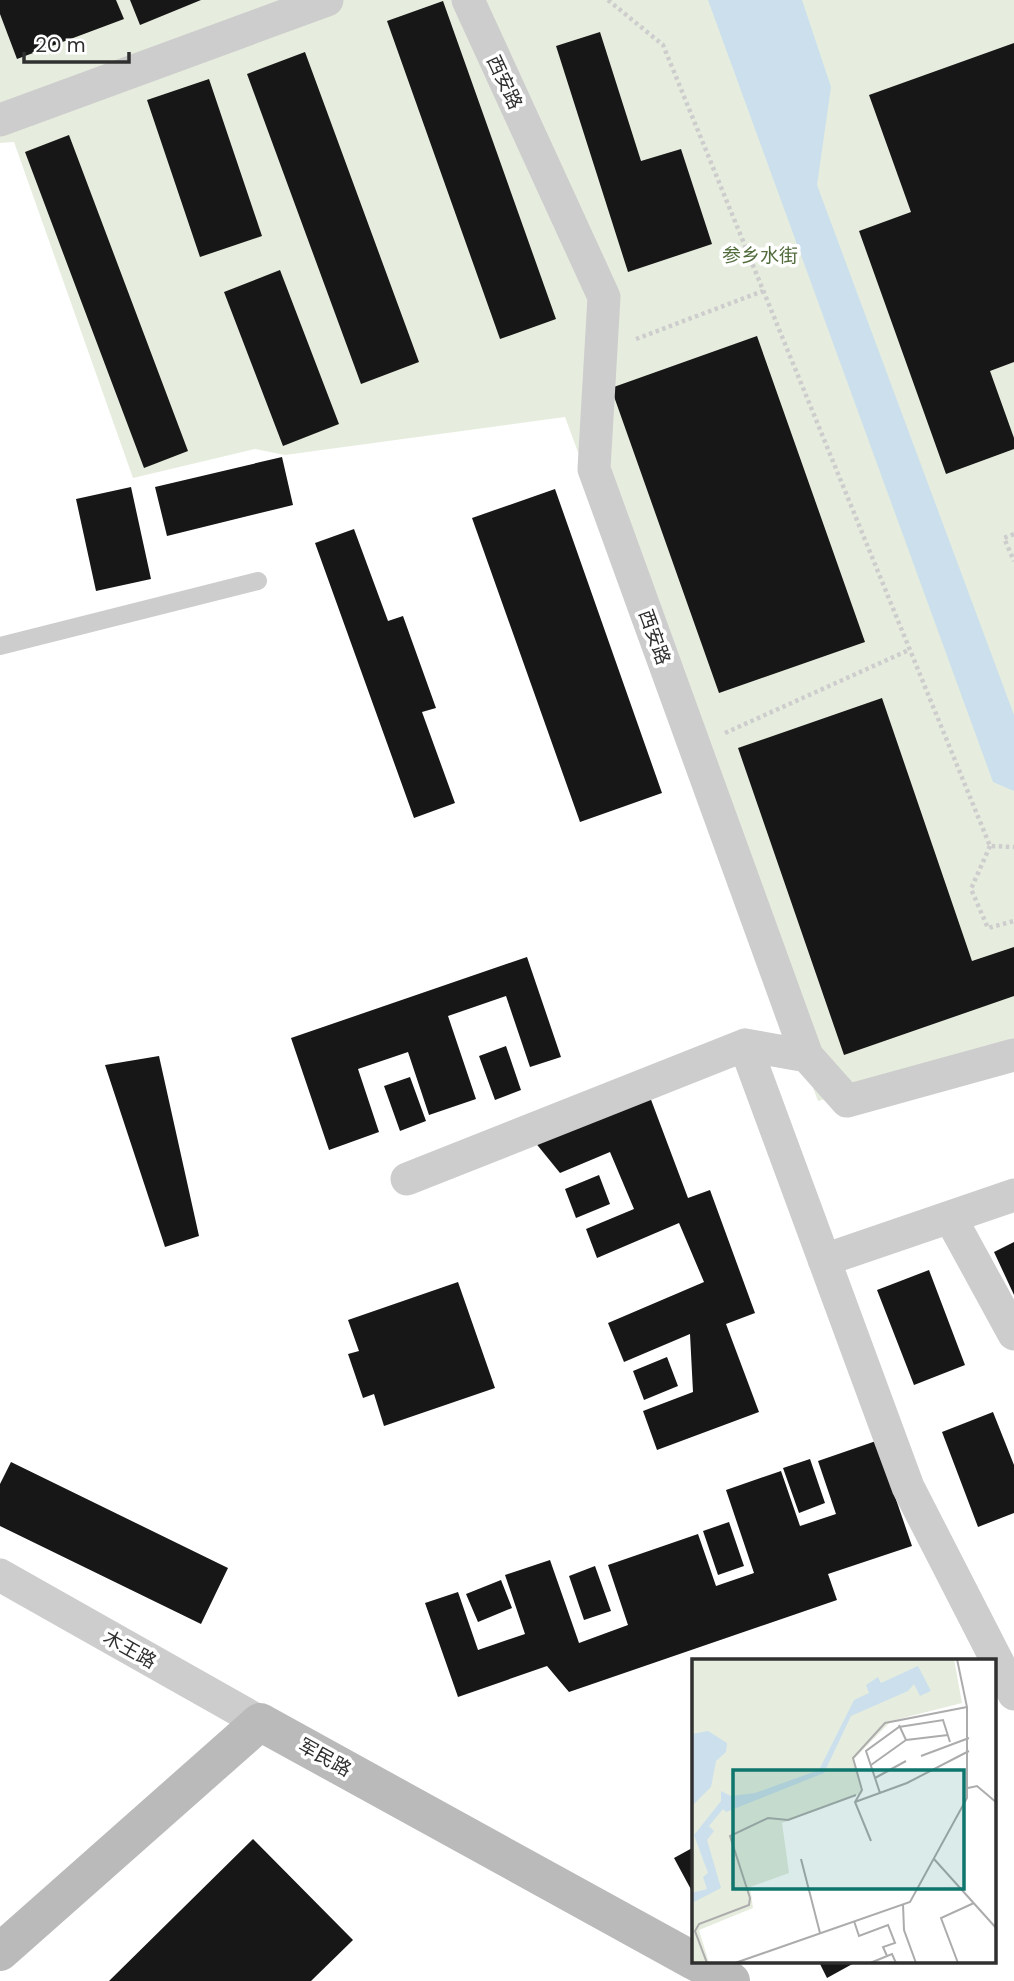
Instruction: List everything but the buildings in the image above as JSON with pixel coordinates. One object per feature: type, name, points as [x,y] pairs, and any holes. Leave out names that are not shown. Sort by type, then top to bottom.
[{"type":"street","points":[[0,120],[327,0]]},
{"type":"street","name":"西安路","points":[[468,0],[604,297],[594,469],[807,1055],[847,1101],[1014,1055]]},
{"type":"street","points":[[407,1179],[746,1045],[807,1055]]},
{"type":"street","points":[[746,1045],[908,1487],[1014,1694]]},
{"type":"street","points":[[824,1260],[1014,1195]]},
{"type":"street","points":[[950,1217],[1014,1334]]},
{"type":"street","name":"木王路","points":[[0,1576],[260,1722]]},
{"type":"street","points":[[0,1952],[260,1722]]},
{"type":"street","name":"军民路","points":[[260,1722],[692,1959]]},
{"type":"street","name":"军民路","points":[[700,1964],[731,1981]]},
{"type":"lane","points":[[0,646],[258,581]]},
{"type":"path","points":[[608,0],[663,45],[990,846],[971,889],[988,928],[1014,921]]},
{"type":"path","points":[[624,344],[763,291]]},
{"type":"path","points":[[1014,534],[1004,538],[1014,561]]},
{"type":"path","points":[[717,737],[909,650]]},
{"type":"path","points":[[990,846],[1014,847]]},
{"type":"green space","name":"参乡水街","points":[[0,0],[1014,0],[1014,1048],[818,1101],[565,417],[285,455],[255,449],[133,478],[14,142],[0,143]]},
{"type":"water","points":[[708,0],[802,0],[831,87],[817,185],[1014,715],[1014,791],[993,782]]}]
